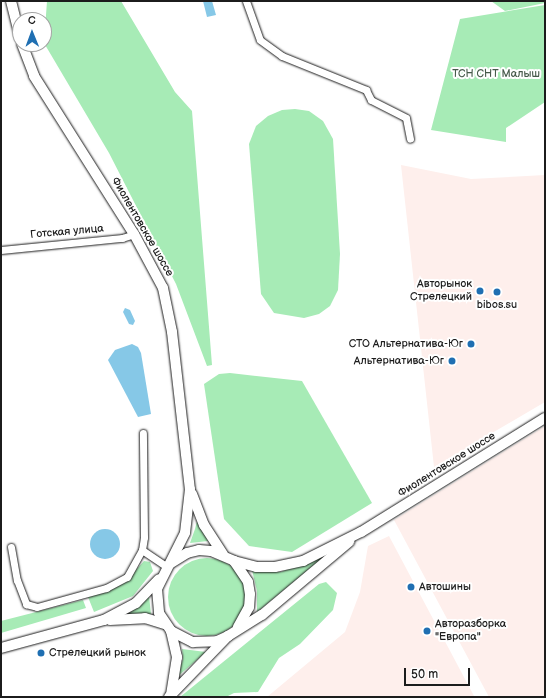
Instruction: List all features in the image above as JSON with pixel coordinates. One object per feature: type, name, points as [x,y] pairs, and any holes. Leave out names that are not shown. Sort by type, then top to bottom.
[{"type":"main road","points":[[11,1],[14,12]]},
{"type":"main road","name":"Фиолентовское шоссе","points":[[25,52],[34,76],[134,234],[164,288],[172,332],[190,489],[185,532],[161,577],[156,601],[168,627],[177,657],[170,695]]},
{"type":"main road","name":"Фиолентовское шоссе","points":[[167,567],[176,559],[199,550],[223,554],[234,561],[256,567],[289,565],[303,561],[363,530],[545,418]]},
{"type":"main road","name":"Фиолентовское шоссе","points":[[190,489],[204,525],[223,554]]},
{"type":"main road","name":"Фиолентовское шоссе","points":[[170,695],[228,636],[237,629],[262,615],[295,589],[363,530]]},
{"type":"main road","name":"Фиолентовское шоссе","points":[[234,561],[245,576],[250,594],[249,607],[237,629]]},
{"type":"main road","points":[[104,620],[136,603],[161,577]]},
{"type":"main road","points":[[1,648],[104,620],[145,618],[168,627]]},
{"type":"main road","name":"Фиолентовское шоссе","points":[[168,627],[181,638],[199,643],[217,642],[228,636]]},
{"type":"street","points":[[246,1],[260,40],[282,56],[366,90],[371,100],[406,118],[410,139]]},
{"type":"street","name":"Готская улица","points":[[1,250],[122,238],[134,234]]},
{"type":"street","points":[[11,547],[17,580],[26,604],[37,607],[106,588],[127,577],[142,550],[143,433]]},
{"type":"street","points":[[142,550],[167,567]]},
{"type":"shaded area","name":"Авторынок Стрелецкий","points":[[401,165],[471,179],[545,175],[545,402],[434,467]]},
{"type":"shaded area","points":[[545,426],[545,697],[489,697],[394,520]]},
{"type":"shaded area","points":[[389,536],[474,696],[267,697],[345,632],[360,592],[368,546]]},
{"type":"green space","points":[[47,1],[121,1],[175,92],[192,111],[212,365],[207,366],[176,284],[109,153],[49,52],[52,52],[52,12],[46,12]]},
{"type":"green space","points":[[491,1],[545,1],[545,3],[505,11]]},
{"type":"green space","name":"ТСН СНТ Малыш","points":[[545,5],[545,102],[506,128],[506,142],[431,130],[460,19]]},
{"type":"green space","points":[[295,109],[309,111],[323,121],[333,139],[340,254],[338,290],[330,306],[319,314],[304,318],[274,313],[261,294],[249,144],[256,126],[268,116],[282,110]]},
{"type":"green space","points":[[230,373],[302,381],[372,503],[292,552],[249,546],[224,519],[204,384],[219,374]]},
{"type":"green space","points":[[197,521],[208,541],[190,543],[195,529]]},
{"type":"green space","points":[[331,551],[257,612],[257,591],[252,570],[281,572]]},
{"type":"green space","points":[[207,558],[222,561],[234,570],[243,582],[246,597],[243,612],[234,624],[222,633],[207,636],[192,633],[180,624],[171,612],[168,597],[171,582],[180,570],[192,561]]},
{"type":"green space","points":[[144,561],[150,562],[153,571],[133,596],[94,612],[88,597],[125,582]]},
{"type":"green space","points":[[326,582],[337,593],[333,610],[300,644],[279,658],[258,692],[234,693],[226,697],[180,697],[319,584]]},
{"type":"green space","points":[[149,596],[151,614],[127,615],[142,603]]},
{"type":"green space","points":[[83,600],[86,608],[1,633],[1,621]]},
{"type":"green space","points":[[182,649],[206,652],[177,677],[183,659]]},
{"type":"water","points":[[203,1],[212,1],[216,15],[207,17]]},
{"type":"water","points":[[125,308],[130,310],[135,321],[133,325],[129,324],[123,312]]},
{"type":"water","points":[[132,344],[138,347],[141,353],[151,414],[138,417],[108,360],[115,350]]},
{"type":"water","points":[[105,529],[116,533],[120,544],[116,555],[105,559],[94,555],[90,544],[94,533]]},
{"type":"place","name":"Авторынок Стрелецкий","points":[[480,291]]},
{"type":"place","name":"bibos.su","points":[[497,292]]},
{"type":"place","name":"СТО Альтернатива-Юг","points":[[471,344]]},
{"type":"place","name":"Альтернатива-Юг","points":[[452,361]]},
{"type":"place","name":"Автошины","points":[[411,587]]},
{"type":"place","name":"Авторазборка \"Европа\"","points":[[427,631]]},
{"type":"place","name":"Стрелецкий рынок","points":[[41,653]]}]
